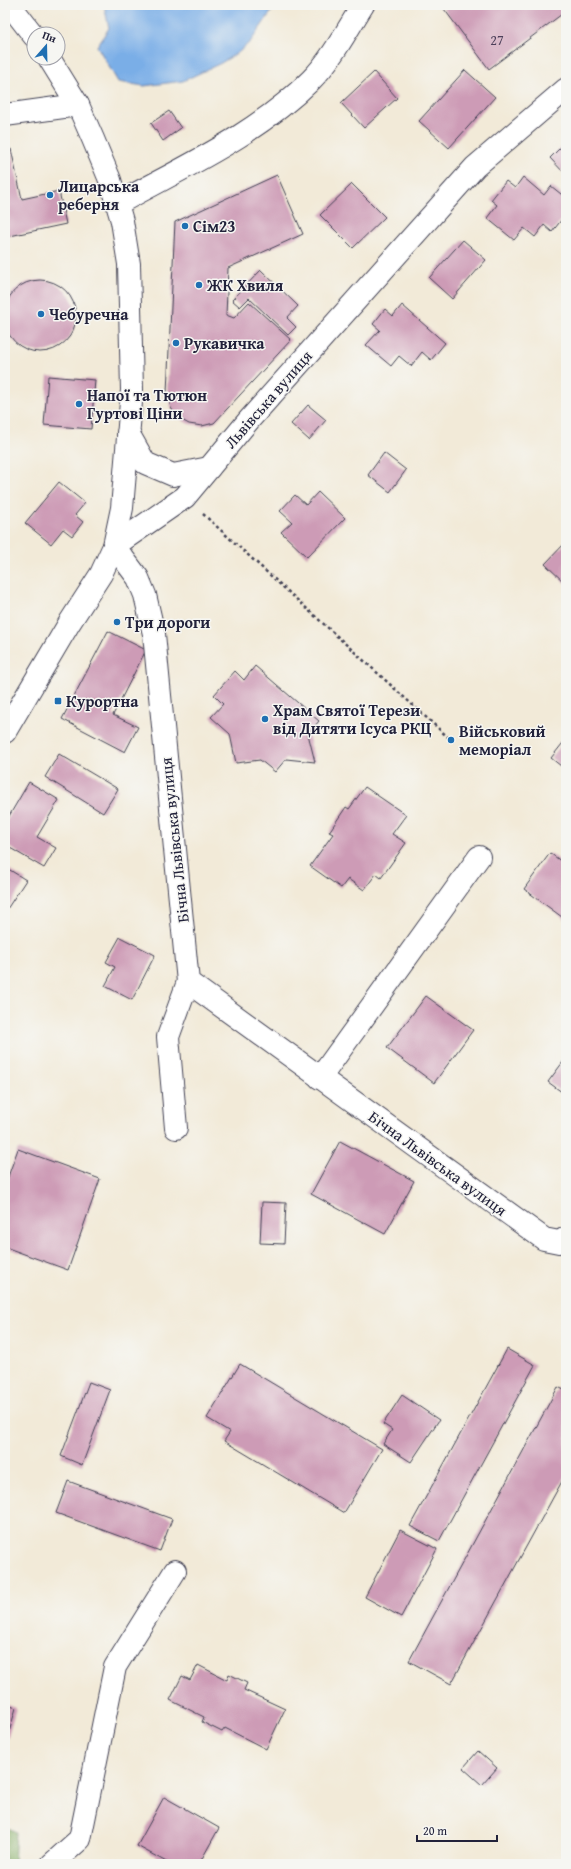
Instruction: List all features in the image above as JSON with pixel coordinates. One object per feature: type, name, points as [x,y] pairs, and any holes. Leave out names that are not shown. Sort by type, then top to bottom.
[{"type":"street","points":[[10,5],[26,26]]},
{"type":"street","points":[[117,204],[235,139],[273,114],[312,79],[342,40],[363,5]]},
{"type":"street","points":[[5,732],[101,574],[114,546],[122,508],[132,390],[130,264],[122,221],[107,173],[78,105],[54,66]]},
{"type":"street","name":"Львівська вулиця","points":[[114,546],[185,497],[249,420],[475,167],[566,89]]},
{"type":"street","points":[[5,115],[78,105]]},
{"type":"street","points":[[128,433],[144,463],[173,475],[209,468]]},
{"type":"street","name":"Бічна Львівська вулиця","points":[[114,546],[138,578],[145,595],[154,634],[188,982],[544,1239],[562,1240]]},
{"type":"street","points":[[320,1078],[479,857]]},
{"type":"street","points":[[176,1128],[168,1037],[188,982]]},
{"type":"street","points":[[52,1864],[80,1839],[115,1667],[175,1572]]},
{"type":"path","points":[[185,497],[451,740]]},
{"type":"green space","points":[[5,1826],[16,1832],[14,1864],[5,1864]]},
{"type":"water","points":[[104,5],[276,5],[251,41],[239,52],[221,63],[183,81],[144,86],[118,82],[97,46],[109,28]]},
{"type":"building","points":[[441,5],[566,5],[566,11],[489,69]]},
{"type":"building","points":[[465,70],[495,97],[449,148],[419,121]]},
{"type":"building","points":[[374,72],[397,98],[364,128],[341,103]]},
{"type":"building","points":[[169,111],[181,128],[163,141],[151,123]]},
{"type":"building","points":[[566,142],[566,175],[550,158]]},
{"type":"building","name":"Лицарська реберня","points":[[11,149],[22,199],[59,191],[66,224],[5,237],[5,150]]},
{"type":"building","name":"ЖК Хвиля","points":[[277,175],[303,234],[228,268],[226,315],[234,318],[249,302],[291,340],[214,423],[202,426],[189,424],[178,418],[171,408],[167,392],[175,222]]},
{"type":"building","points":[[523,177],[544,195],[551,186],[566,198],[566,214],[552,232],[544,225],[535,237],[524,228],[514,240],[487,218],[497,205],[491,200],[506,181],[515,188]]},
{"type":"building","points":[[352,184],[385,217],[353,248],[320,215]]},
{"type":"building","points":[[463,240],[486,260],[452,299],[429,278]]},
{"type":"building","points":[[261,270],[298,306],[287,318],[296,327],[288,335],[249,298],[240,307],[232,300]]},
{"type":"building","name":"Чебуречна","points":[[40,280],[54,283],[66,290],[73,302],[76,316],[73,330],[66,342],[54,349],[40,352],[26,349],[14,342],[7,330],[4,316],[7,302],[14,290],[26,283]]},
{"type":"building","points":[[402,305],[445,343],[431,360],[422,352],[411,366],[399,356],[391,366],[366,345],[380,330],[373,324],[385,309],[393,316]]},
{"type":"building","points":[[48,376],[95,380],[91,429],[44,425]]},
{"type":"building","points":[[308,405],[326,420],[309,440],[291,424]]},
{"type":"building","points":[[384,453],[406,470],[390,492],[368,475]]},
{"type":"building","points":[[59,482],[85,503],[75,515],[83,522],[72,536],[63,529],[51,544],[25,523]]},
{"type":"building","points":[[318,492],[345,518],[307,557],[281,532],[292,522],[280,511],[295,495],[306,505]]},
{"type":"building","points":[[566,542],[566,584],[545,564]]},
{"type":"building","points":[[108,631],[146,650],[113,715],[138,727],[125,752],[62,719]]},
{"type":"building","name":"Храм Святої Терези від Дитяти Ісуса РКЦ","points":[[255,666],[319,721],[308,734],[315,762],[286,759],[275,772],[260,760],[236,763],[230,734],[211,717],[223,704],[214,695],[235,671],[244,680]]},
{"type":"building","points":[[566,739],[566,770],[551,758]]},
{"type":"building","points":[[59,754],[118,789],[103,813],[45,777]]},
{"type":"building","points":[[29,782],[59,800],[37,837],[56,848],[44,868],[5,845],[5,823]]},
{"type":"building","points":[[365,787],[406,815],[392,834],[406,843],[381,878],[376,874],[364,890],[348,879],[341,888],[310,866],[333,834],[329,832],[346,807],[349,809]]},
{"type":"building","points":[[550,853],[566,865],[566,920],[524,889]]},
{"type":"building","points":[[5,867],[26,880],[7,909],[5,908]]},
{"type":"building","points":[[120,937],[155,955],[132,1000],[105,986],[115,967],[106,962]]},
{"type":"building","points":[[426,996],[473,1030],[434,1083],[387,1048]]},
{"type":"building","points":[[566,1058],[566,1095],[548,1082]]},
{"type":"building","points":[[340,1141],[414,1181],[385,1234],[311,1194]]},
{"type":"building","points":[[18,1149],[100,1179],[68,1270],[5,1247],[5,1185]]},
{"type":"building","points":[[262,1202],[286,1203],[284,1244],[260,1243]]},
{"type":"building","points":[[507,1349],[535,1365],[439,1541],[410,1526]]},
{"type":"building","points":[[240,1364],[382,1449],[344,1513],[224,1441],[230,1432],[207,1418]]},
{"type":"building","points":[[89,1382],[110,1390],[82,1465],[61,1456]]},
{"type":"building","points":[[558,1387],[566,1391],[566,1474],[451,1684],[409,1661]]},
{"type":"building","points":[[402,1395],[439,1420],[411,1462],[383,1444],[392,1430],[383,1424]]},
{"type":"building","points":[[68,1481],[172,1519],[160,1551],[56,1513]]},
{"type":"building","points":[[400,1530],[437,1549],[401,1617],[365,1597]]},
{"type":"building","points":[[198,1665],[227,1680],[229,1674],[247,1683],[244,1690],[285,1709],[266,1749],[225,1728],[222,1732],[202,1722],[204,1717],[170,1700],[182,1676],[190,1680]]},
{"type":"building","points":[[5,1704],[16,1708],[5,1746]]},
{"type":"building","points":[[478,1751],[497,1768],[482,1785],[463,1768]]},
{"type":"building","points":[[164,1797],[219,1828],[199,1864],[170,1864],[137,1846]]},
{"type":"place","name":"Лицарська реберня","points":[[50,195]]},
{"type":"place","name":"Сім23","points":[[185,226]]},
{"type":"place","name":"ЖК Хвиля","points":[[199,285]]},
{"type":"place","name":"Чебуречна","points":[[41,314]]},
{"type":"place","name":"Рукавичка","points":[[176,343]]},
{"type":"place","name":"Напої та Тютюн Гуртові Ціни","points":[[79,404]]},
{"type":"place","name":"Три дороги","points":[[117,622]]},
{"type":"place","name":"Курортна","points":[[58,701]]},
{"type":"place","name":"Храм Святої Терези від Дитяти Ісуса РКЦ","points":[[265,719]]},
{"type":"place","name":"Військовий меморіал","points":[[451,740]]}]
